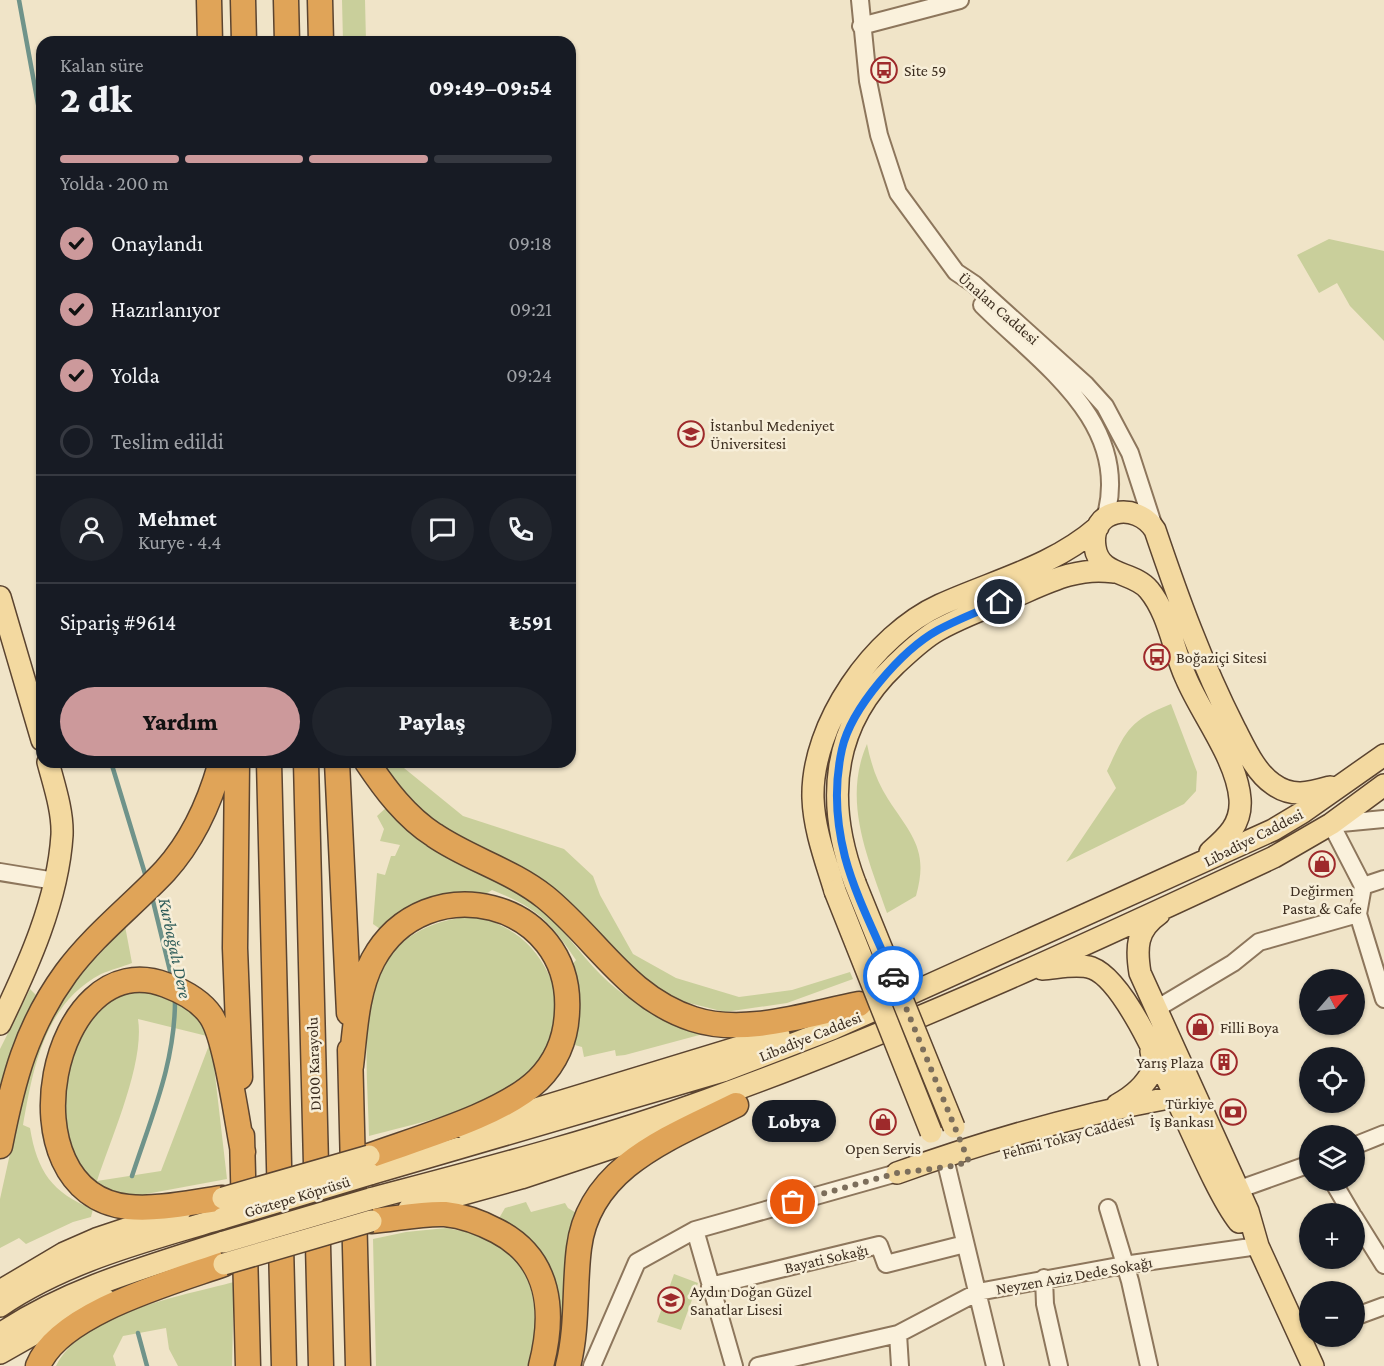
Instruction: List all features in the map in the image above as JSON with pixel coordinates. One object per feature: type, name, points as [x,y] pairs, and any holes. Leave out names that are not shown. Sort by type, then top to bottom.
[{"type":"highway","points":[[209,0],[210,36]]},
{"type":"highway","points":[[243,0],[244,36]]},
{"type":"highway","points":[[286,0],[287,36]]},
{"type":"highway","points":[[320,0],[321,36]]},
{"type":"highway","points":[[0,1146],[17,1067],[43,1007],[66,972],[176,857],[204,813],[218,768]]},
{"type":"highway","points":[[237,768],[235,948],[248,1366]]},
{"type":"highway","points":[[269,768],[284,1366]]},
{"type":"highway","name":"D100 Karayolu","points":[[306,768],[321,1366]]},
{"type":"highway","points":[[337,768],[351,1066],[358,1354],[363,1366]]},
{"type":"highway","points":[[371,768],[383,787],[433,835],[518,878],[543,895],[590,940],[614,969],[645,995],[669,1009],[695,1019],[727,1024],[759,1023],[859,1004]]},
{"type":"highway","points":[[351,1066],[359,1003],[372,962],[386,940],[416,915],[437,907],[460,904],[501,910],[523,920],[539,934],[553,952],[564,974],[568,1002],[567,1026],[562,1047],[552,1064],[537,1081],[512,1102],[370,1165]]},
{"type":"highway","points":[[223,1208],[150,1214],[92,1196],[73,1185],[54,1163],[42,1134],[40,1097],[46,1071],[58,1044],[70,1021],[84,1004],[120,984],[140,981],[160,983],[181,991],[211,1016],[222,1049],[243,1152]]},
{"type":"highway","points":[[568,1366],[575,1322],[579,1246],[590,1208],[599,1194],[626,1164],[655,1146],[736,1105]]},
{"type":"highway","points":[[371,1210],[467,1217],[512,1238],[528,1253],[545,1287],[549,1314],[548,1335],[541,1366]]},
{"type":"highway","points":[[38,1366],[52,1344],[81,1320],[224,1253]]},
{"type":"highway","points":[[242,1366],[246,1319]]},
{"type":"main road","points":[[945,1162],[835,891],[816,825],[813,797],[816,763],[840,700],[855,676],[894,637],[937,606],[1056,558],[1077,546],[1113,514],[1133,512],[1142,515],[1157,534],[1212,683],[1254,763],[1272,784],[1292,793],[1302,795],[1342,784]]},
{"type":"main road","points":[[1102,523],[1095,547],[1104,566],[1142,582],[1163,612],[1186,680],[1226,758],[1240,799],[1232,833],[1188,870]]},
{"type":"main road","points":[[967,1156],[846,858],[837,815],[836,786],[842,746],[868,696],[883,677],[907,654],[947,626],[1079,570],[1132,574],[1149,566],[1158,549],[1157,534]]},
{"type":"main road","points":[[0,597],[36,720]]},
{"type":"main road","name":"Libadiye Caddesi","points":[[370,1165],[524,1131],[723,1071],[832,1029],[1273,830],[1384,754]]},
{"type":"main road","points":[[0,1024],[25,973],[55,881],[62,833],[49,768]]},
{"type":"main road","name":"Libadiye Caddesi","points":[[371,1210],[705,1101],[863,1041],[1274,857],[1331,824],[1384,785]]},
{"type":"main road","points":[[1180,901],[1152,920],[1142,931],[1136,947],[1140,973],[1248,1211],[1258,1246]]},
{"type":"main road","points":[[370,1165],[738,1048],[996,955]]},
{"type":"main road","points":[[1021,972],[1078,965],[1093,968],[1109,980],[1128,1002],[1234,1216],[1258,1246],[1299,1325]]},
{"type":"main road","points":[[371,1210],[521,1178],[736,1105],[863,1041]]},
{"type":"main road","points":[[1102,1113],[1133,1096],[1144,1086],[1154,1069],[1150,1048]]},
{"type":"main road","points":[[1102,1113],[1174,1097],[1198,1101]]},
{"type":"main road","name":"Fehmi Tokay Caddesi","points":[[897,1173],[967,1156],[1102,1113]]},
{"type":"main road","name":"Fehmi Tokay Caddesi","points":[[967,1156],[1149,1116],[1168,1115],[1187,1124]]},
{"type":"main road","name":"Göztepe Köprüsü","points":[[0,1306],[83,1264],[223,1208],[370,1165]]},
{"type":"main road","name":"Göztepe Köprüsü","points":[[224,1253],[371,1210]]},
{"type":"main road","points":[[0,1291],[64,1253],[150,1214]]},
{"type":"main road","points":[[0,1334],[59,1300],[97,1283],[224,1253]]},
{"type":"main road","points":[[0,1353],[76,1310],[224,1253]]},
{"type":"main road","points":[[1308,1347],[1312,1366]]},
{"type":"street","name":"Ünalan Caddesi","points":[[860,0],[861,26],[879,135],[898,193],[956,272],[974,284],[1077,377],[1105,406],[1130,453],[1157,534]]},
{"type":"street","points":[[861,26],[960,0]]},
{"type":"street","points":[[956,272],[980,303],[1063,380],[1092,420],[1104,447],[1111,485],[1102,523]]},
{"type":"street","points":[[1383,995],[1358,914],[1363,886],[1331,824],[1384,819]]},
{"type":"street","points":[[0,872],[55,881]]},
{"type":"street","points":[[1363,886],[1384,879]]},
{"type":"street","points":[[1156,1009],[1233,963],[1259,942],[1358,914]]},
{"type":"street","points":[[1365,1142],[1384,1134]]},
{"type":"street","points":[[945,1162],[995,1366]]},
{"type":"street","points":[[1238,1190],[1299,1168]]},
{"type":"street","points":[[592,1366],[637,1262],[695,1230],[897,1173]]},
{"type":"street","points":[[1108,1208],[1149,1366]]},
{"type":"street","points":[[695,1230],[734,1366]]},
{"type":"street","points":[[1365,1234],[1384,1265]]},
{"type":"street","name":"Bayati Sokağı","points":[[710,1286],[879,1245],[886,1264],[965,1244]]},
{"type":"street","name":"Neyzen Aziz Dede Sokağı","points":[[758,1366],[898,1334],[978,1292],[1044,1278],[1258,1246]]},
{"type":"street","points":[[1044,1278],[1045,1304],[1059,1366]]},
{"type":"street","points":[[1365,1313],[1384,1306]]},
{"type":"street","points":[[898,1334],[900,1366]]},
{"type":"green space","points":[[342,0],[365,0],[366,36],[343,36]]},
{"type":"green space","points":[[1329,239],[1384,251],[1384,341],[1350,306],[1337,283],[1319,293],[1297,255]]},
{"type":"green space","points":[[1171,704],[1197,772],[1196,791],[1184,804],[1066,862],[1116,788],[1107,771],[1124,737],[1137,722]]},
{"type":"green space","points":[[867,744],[881,786],[911,834],[919,855],[920,880],[916,896],[887,913],[866,850],[857,808],[860,765]]},
{"type":"green space","points":[[386,768],[404,768],[463,816],[564,849],[593,876],[600,895],[633,954],[676,978],[739,997],[792,990],[850,972],[853,979],[787,1003],[725,1012],[681,1001],[647,985],[573,906],[534,876],[430,819]]},
{"type":"green space","points":[[387,807],[463,853],[519,891],[546,913],[601,975],[636,1003],[676,1022],[704,1031],[703,1034],[625,1055],[616,1056],[615,1050],[584,1057],[582,1047],[571,1044],[570,967],[576,960],[558,935],[541,917],[520,903],[492,890],[469,898],[421,900],[402,911],[380,929],[373,924],[377,873],[385,875],[391,856],[395,856],[400,845],[380,841],[384,829],[377,816]]},
{"type":"green space","points":[[474,916],[498,924],[519,936],[543,963],[553,986],[554,997],[554,1020],[546,1047],[530,1069],[508,1087],[482,1102],[453,1113],[369,1136],[368,1027],[373,995],[384,966],[403,942],[433,925]]},
{"type":"green space","points":[[125,926],[132,963],[101,974],[66,1002],[44,1040],[31,1082],[23,1125],[30,1128],[37,1157],[49,1179],[67,1196],[93,1209],[91,1217],[73,1222],[26,1244],[19,1238],[0,1248],[0,1199],[34,1045],[54,1004],[95,953],[97,957]]},
{"type":"green space","points":[[30,989],[36,995],[15,1039],[0,1085],[0,1049]]},
{"type":"green space","points":[[146,991],[176,1001],[192,1011],[211,1037],[138,1019],[137,1057],[132,1078],[97,1181],[161,1171],[211,1040],[227,1179],[146,1194],[145,1198],[115,1193],[89,1184],[60,1135],[57,1119],[81,1022],[121,994]]},
{"type":"green space","points":[[526,1202],[531,1212],[565,1203],[568,1208],[578,1214],[561,1366],[550,1366],[530,1242],[513,1226],[498,1220],[505,1208]]},
{"type":"green space","points":[[446,1228],[469,1232],[491,1240],[507,1251],[519,1264],[527,1279],[535,1313],[528,1366],[376,1366],[373,1239],[406,1232]]},
{"type":"green space","points":[[674,1274],[698,1283],[681,1330],[657,1322]]},
{"type":"green space","points":[[234,1282],[232,1366],[178,1366],[169,1349],[166,1328],[123,1336],[113,1356],[116,1366],[56,1366],[69,1348],[88,1332],[110,1320],[135,1309]]},
{"type":"waterway","name":"Kurbağalı Dere","points":[[19,0],[36,93]]},
{"type":"waterway","name":"Kurbağalı Dere","points":[[113,768],[146,877]]},
{"type":"waterway","name":"Kurbağalı Dere","points":[[152,897],[172,979]]},
{"type":"waterway","name":"Kurbağalı Dere","points":[[132,1176],[167,1065],[172,1043],[175,996]]},
{"type":"waterway","name":"Kurbağalı Dere","points":[[138,1333],[147,1366]]},
{"type":"way so far","points":[[793,1202],[897,1173],[969,1162],[893,976]]},
{"type":"place","name":"Site 59","points":[[884,70]]},
{"type":"place","name":"İstanbul Medeniyet Üniversitesi","points":[[691,434]]},
{"type":"place","name":"Boğaziçi Sitesi","points":[[1157,657]]},
{"type":"place","name":"Değirmen Pasta & Cafe","points":[[1322,864]]},
{"type":"place","name":"Filli Boya","points":[[1200,1027]]},
{"type":"place","name":"Yarış Plaza","points":[[1224,1062]]},
{"type":"place","name":"Türkiye İş Bankası","points":[[1233,1112]]},
{"type":"place","name":"Open Servis","points":[[883,1122]]},
{"type":"place","name":"Lobya","points":[[793,1202]]},
{"type":"place","name":"Aydın Doğan Güzel Sanatlar Lisesi","points":[[671,1300]]},
{"type":"route","points":[[893,976],[846,858],[837,815],[836,786],[842,746],[868,696],[883,677],[907,654],[937,631],[1000,602]]}]
